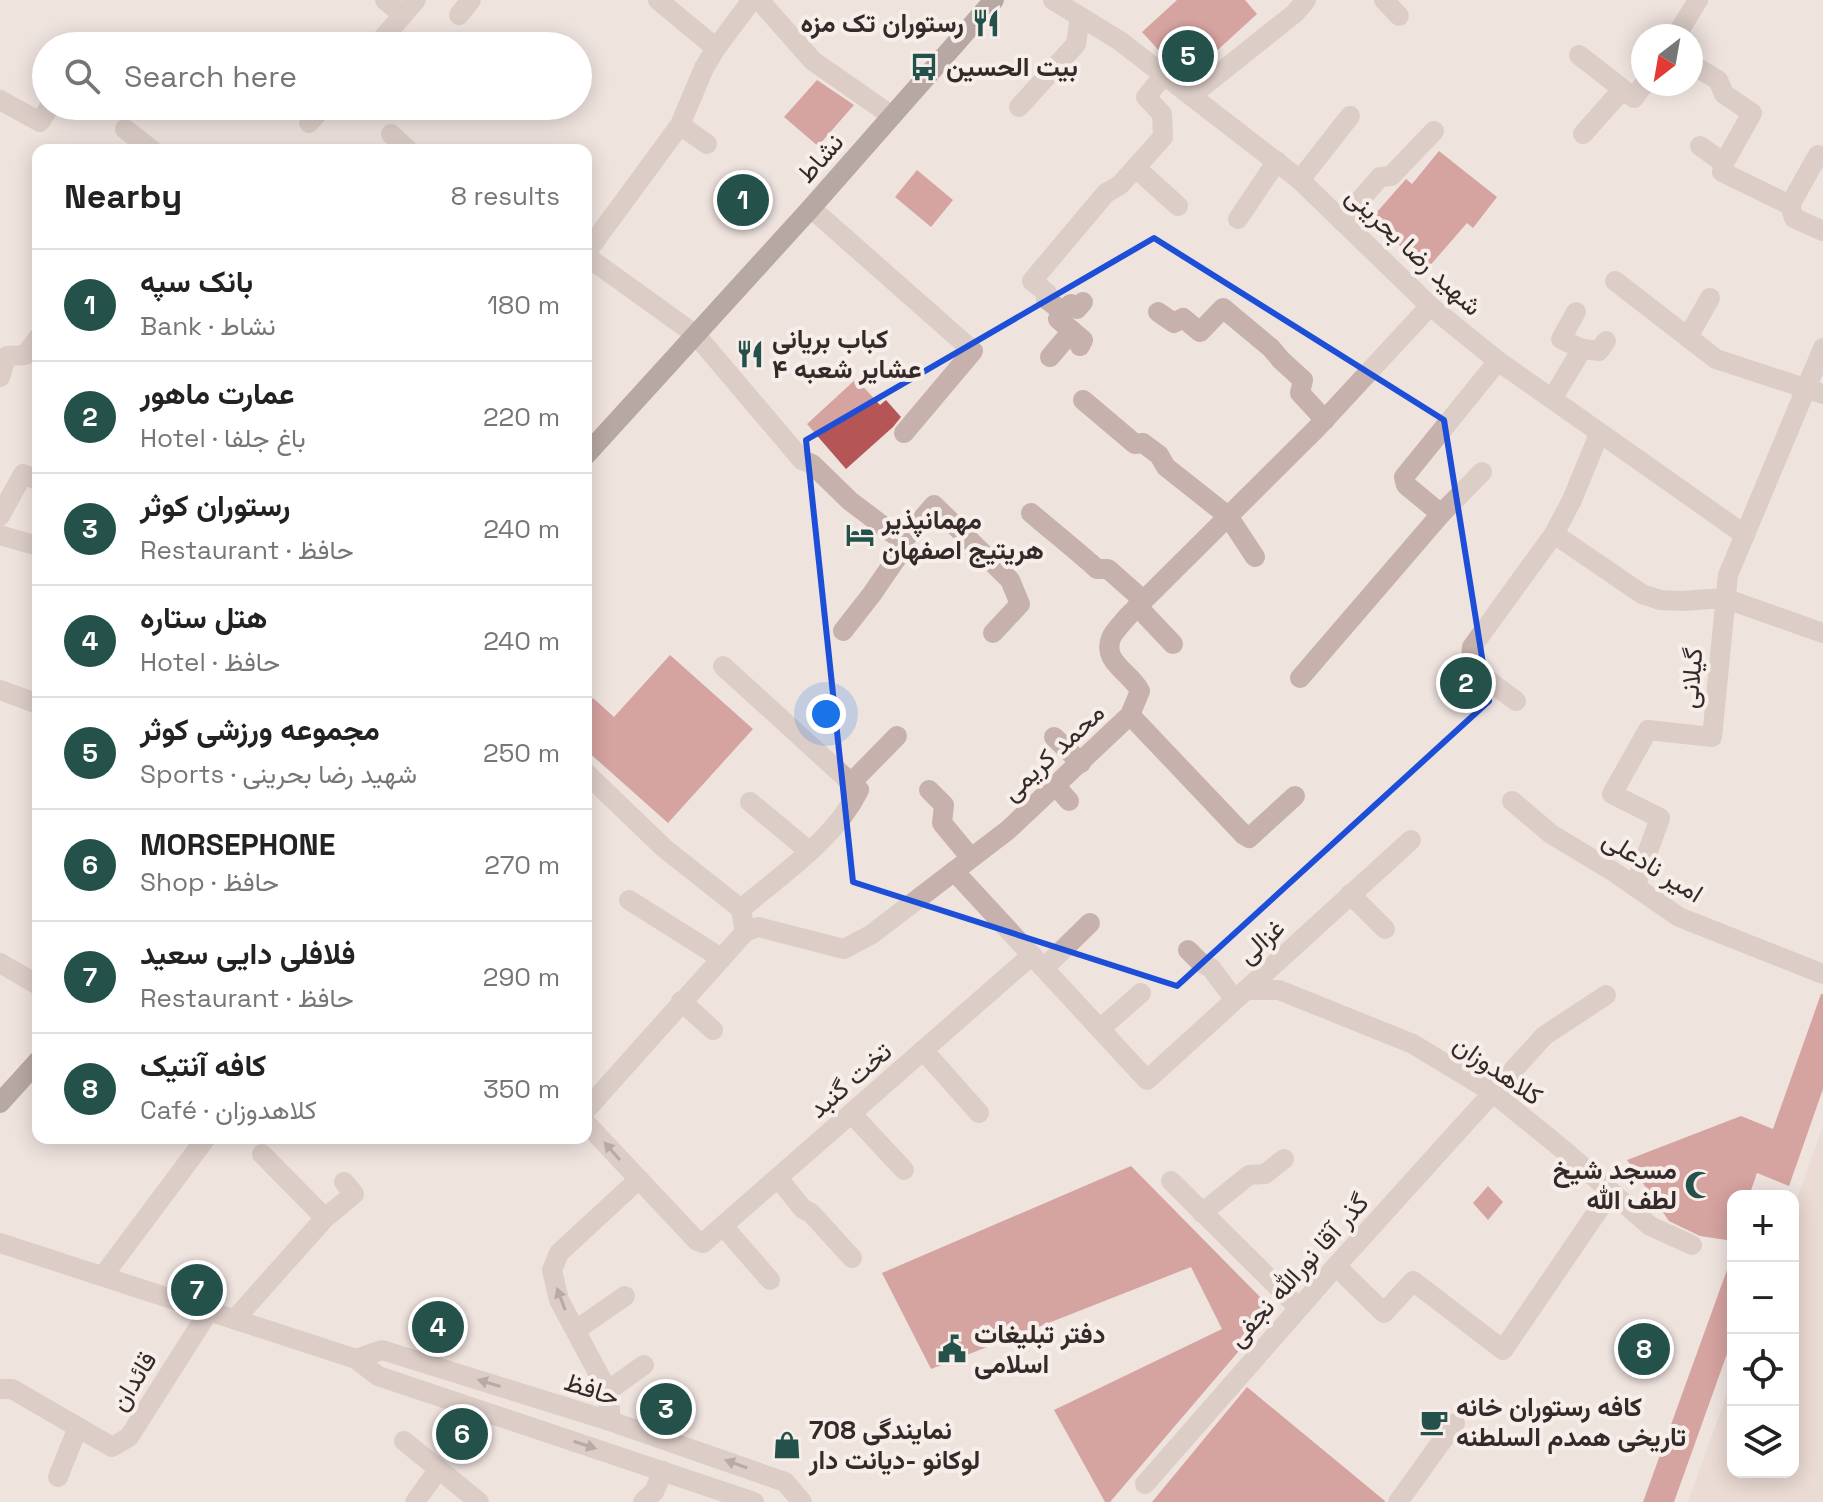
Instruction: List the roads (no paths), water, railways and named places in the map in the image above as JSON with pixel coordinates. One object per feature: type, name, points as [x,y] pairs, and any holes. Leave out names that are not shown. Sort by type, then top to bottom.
[{"type":"main road","name":"نشاط","points":[[592,448],[811,208],[994,0]]},
{"type":"main road","points":[[0,1103],[32,1068]]},
{"type":"street","points":[[385,0],[410,7],[388,32]]},
{"type":"street","points":[[658,0],[716,48]]},
{"type":"street","points":[[592,246],[680,125],[704,68],[752,0]]},
{"type":"street","points":[[759,0],[813,61],[892,116]]},
{"type":"street","name":"شهید رضا بحرینی","points":[[1053,0],[1120,41],[1277,161],[1430,306],[1498,361],[1745,535]]},
{"type":"street","points":[[1191,96],[1295,13],[1306,0]]},
{"type":"street","points":[[1384,0],[1399,16]]},
{"type":"street","points":[[1683,24],[1698,0]]},
{"type":"street","points":[[1019,107],[1076,44],[1080,17]]},
{"type":"street","points":[[1579,55],[1631,96]]},
{"type":"street","points":[[1703,71],[1718,80],[1724,94],[1752,113],[1722,172],[1790,205]]},
{"type":"street","points":[[1062,311],[1046,299],[1047,293],[1032,281],[1106,193],[1120,185],[1163,137],[1162,114],[1146,97],[1164,75]]},
{"type":"street","points":[[1583,134],[1591,110],[1622,90]]},
{"type":"street","points":[[0,100],[32,118]]},
{"type":"street","points":[[1300,180],[1350,116]]},
{"type":"street","points":[[309,123],[312,120]]},
{"type":"street","points":[[680,125],[707,144]]},
{"type":"street","points":[[125,129],[144,144]]},
{"type":"street","points":[[1342,221],[1380,177],[1391,176],[1434,131]]},
{"type":"street","points":[[391,134],[402,144]]},
{"type":"street","points":[[1700,146],[1724,163]]},
{"type":"street","points":[[1818,155],[1790,205],[1794,218],[1823,231]]},
{"type":"street","points":[[1238,219],[1277,161]]},
{"type":"street","points":[[1136,168],[1178,206]]},
{"type":"street","points":[[811,208],[973,351],[904,433]]},
{"type":"street","points":[[592,258],[696,335],[802,460],[812,464],[850,501],[903,541]]},
{"type":"street","points":[[1615,281],[1716,359],[1815,391]]},
{"type":"street","points":[[1688,337],[1710,298]]},
{"type":"street","points":[[1050,357],[1076,339],[1058,319],[1062,311],[1071,304],[1077,309],[1083,302]]},
{"type":"street","name":"محمد کریمی","points":[[745,932],[758,927],[844,949],[872,934],[1008,830],[1130,715],[1140,691],[1136,683],[1111,660],[1109,648],[1112,636],[1140,603],[1325,420],[1430,306]]},
{"type":"street","points":[[1158,312],[1174,323],[1183,318],[1200,332],[1223,308],[1303,380],[1300,393],[1325,420]]},
{"type":"street","points":[[1576,312],[1561,339],[1582,349],[1599,351],[1606,341]]},
{"type":"street","points":[[0,377],[4,353],[25,355],[32,346]]},
{"type":"street","points":[[1724,598],[1728,575],[1745,535],[1815,391],[1823,348]]},
{"type":"street","points":[[1552,399],[1582,349]]},
{"type":"street","points":[[1441,514],[1406,485],[1404,477],[1498,361]]},
{"type":"street","points":[[1083,400],[1135,444],[1143,443],[1159,455],[1166,467],[1228,516],[1255,557]]},
{"type":"street","points":[[1516,701],[1476,668],[1470,656],[1472,647],[1554,534],[1572,500],[1599,434]]},
{"type":"street","points":[[1300,678],[1441,514],[1482,472]]},
{"type":"street","points":[[0,516],[23,474],[32,478]]},
{"type":"street","points":[[843,631],[898,556],[903,541],[934,505],[1010,580],[1020,604],[993,633]]},
{"type":"street","points":[[1031,513],[1097,569],[1108,569],[1173,644]]},
{"type":"street","points":[[1554,534],[1642,594],[1660,600],[1724,598],[1823,633]]},
{"type":"street","points":[[0,535],[32,544]]},
{"type":"street","name":"گیلانی","points":[[1635,887],[1660,818],[1612,794],[1648,730],[1712,737],[1724,598]]},
{"type":"street","points":[[723,666],[855,786]]},
{"type":"street","points":[[0,690],[32,702]]},
{"type":"street","points":[[1130,715],[1249,838],[1295,796]]},
{"type":"street","points":[[741,909],[822,841],[852,805],[855,786],[897,736]]},
{"type":"street","points":[[1054,737],[1081,763]]},
{"type":"street","points":[[592,779],[664,848],[741,909],[745,932],[592,1103]]},
{"type":"street","points":[[1055,785],[1069,801]]},
{"type":"street","points":[[929,790],[944,805],[942,823],[962,864],[1038,962],[1100,1029],[1141,993]]},
{"type":"street","name":"امیر نادعلی","points":[[1512,801],[1551,834],[1679,917],[1823,974]]},
{"type":"street","points":[[750,802],[809,851]]},
{"type":"street","name":"غزالی","points":[[1100,1029],[1147,1080],[1411,840]]},
{"type":"street","points":[[1350,894],[1385,929]]},
{"type":"street","points":[[629,900],[721,958]]},
{"type":"street","name":"تخت گنبد","points":[[639,1179],[697,1241],[703,1243],[923,1050],[1090,923]]},
{"type":"street","points":[[1188,950],[1241,995]]},
{"type":"street","points":[[0,963],[32,982]]},
{"type":"street","name":"کلاهدوزان","points":[[1241,995],[1279,990],[1413,1044],[1492,1092],[1650,1226],[1692,1245]]},
{"type":"street","name":"گذر آقا نورالله نجفی","points":[[1145,1484],[1544,1036],[1606,995]]},
{"type":"street","points":[[681,1001],[713,1030]]},
{"type":"street","points":[[923,1050],[979,1113]]},
{"type":"street","points":[[851,1113],[904,1170]]},
{"type":"street","points":[[592,1129],[639,1179],[559,1253],[552,1270],[559,1300],[603,1382],[610,1421]]},
{"type":"street","points":[[103,1276],[202,1144]]},
{"type":"street","points":[[262,1154],[325,1218]]},
{"type":"street","points":[[1202,1213],[1249,1175],[1265,1174],[1284,1159]]},
{"type":"street","points":[[778,1178],[803,1209],[811,1213],[852,1258]]},
{"type":"street","points":[[1171,1181],[1299,1308]]},
{"type":"street","points":[[235,1319],[325,1218],[354,1194],[344,1182]]},
{"type":"street","points":[[1336,1266],[1384,1313],[1413,1281],[1503,1350],[1610,1193]]},
{"type":"street","points":[[723,1226],[770,1280]]},
{"type":"street","name":"حافظ","points":[[0,1243],[356,1359],[378,1376],[754,1502]]},
{"type":"street","points":[[576,1330],[625,1296]]},
{"type":"street","name":"قائدان","points":[[0,1389],[12,1389],[112,1447],[129,1437],[209,1311]]},
{"type":"street","name":"حافظ","points":[[356,1359],[382,1350],[610,1421],[785,1482],[802,1502]]},
{"type":"street","points":[[606,1392],[644,1365]]},
{"type":"street","points":[[1398,1502],[1455,1423]]},
{"type":"street","points":[[58,1477],[78,1427]]},
{"type":"street","points":[[404,1441],[479,1502]]},
{"type":"street","points":[[415,1502],[438,1470]]},
{"type":"street","points":[[654,1500],[663,1471]]},
{"type":"place","name":"رستوران تک مزه","points":[[986,23]]},
{"type":"place","name":"مجموعه ورزشی کوثر","points":[[1188,56]]},
{"type":"place","name":"بیت الحسین","points":[[924,67]]},
{"type":"place","name":"بانک سپه","points":[[743,200]]},
{"type":"place","name":"کباب بریانی عشایر شعبه ۴","points":[[750,354]]},
{"type":"place","name":"مهمانپذیر هریتیج اصفهان","points":[[860,535]]},
{"type":"place","name":"عمارت ماهور","points":[[1466,683]]},
{"type":"place","name":"مسجد شیخ لطف الله","points":[[1699,1185]]},
{"type":"place","name":"فلافلی دایی سعید","points":[[197,1290]]},
{"type":"place","name":"هتل ستاره","points":[[438,1327]]},
{"type":"place","name":"دفتر تبلیغات اسلامی","points":[[952,1349]]},
{"type":"place","name":"کافه آنتیک","points":[[1644,1349]]},
{"type":"place","name":"رستوران کوثر","points":[[666,1409]]},
{"type":"place","name":"کافه رستوران خانه تاریخی همدم السلطنه","points":[[1434,1422]]},
{"type":"place","name":"MORSEPHONE","points":[[462,1434]]},
{"type":"place","name":"نمایندگی 708 لوکانو -دیانت دار","points":[[787,1445]]}]
